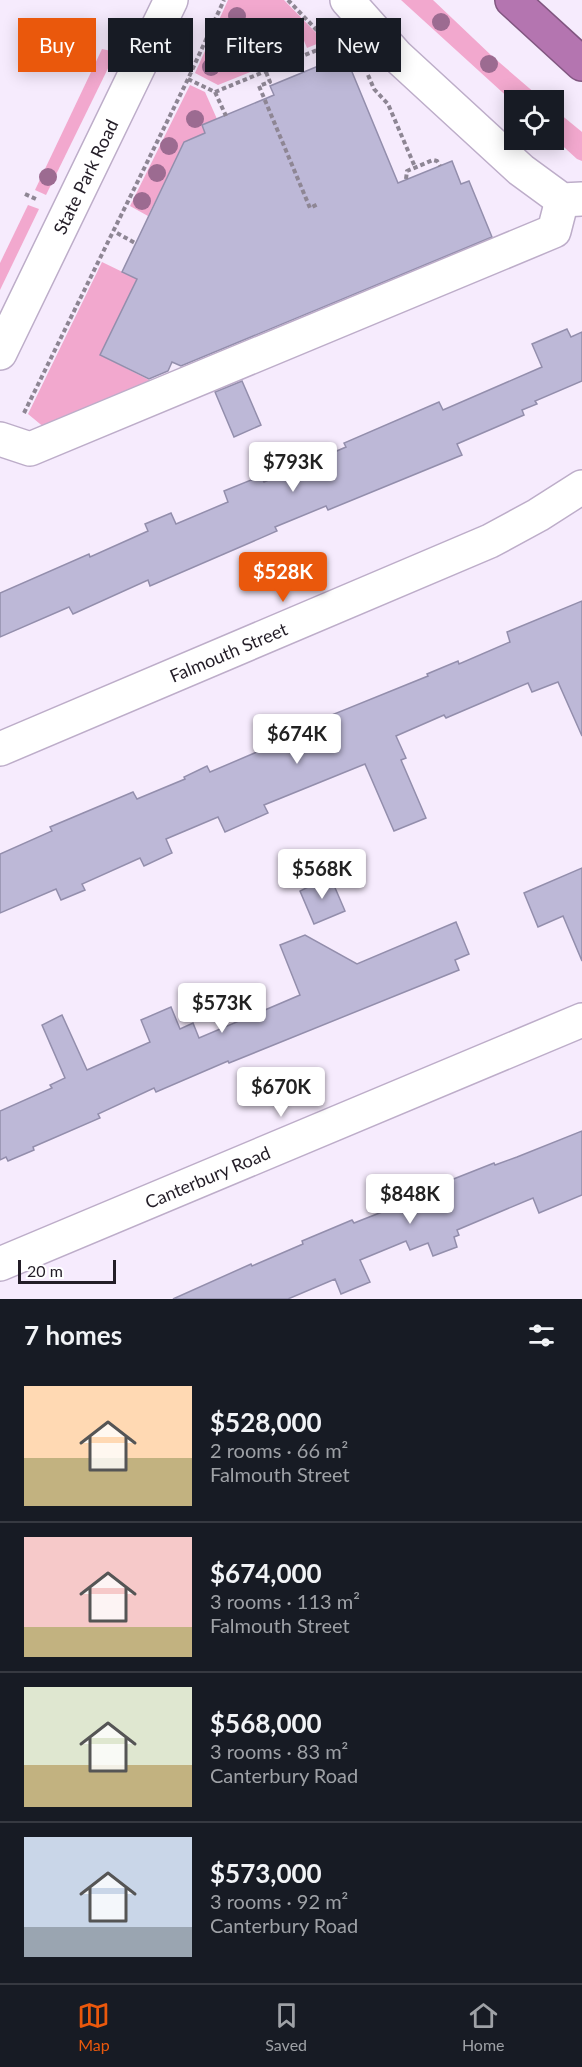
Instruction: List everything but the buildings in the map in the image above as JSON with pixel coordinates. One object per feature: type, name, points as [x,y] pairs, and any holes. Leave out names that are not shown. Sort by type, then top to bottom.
[{"type":"highway","points":[[512,0],[577,54]]},
{"type":"street","name":"State Park Road","points":[[0,353],[171,0]]},
{"type":"street","points":[[5,441],[30,449],[554,231],[572,200],[520,170],[397,56],[347,0]]},
{"type":"street","name":"Falmouth Street","points":[[0,749],[489,541],[538,515],[582,487]]},
{"type":"street","name":"Canterbury Road","points":[[0,1264],[582,1020]]},
{"type":"path","points":[[5,441],[188,79],[224,0]]},
{"type":"path","points":[[288,0],[316,29]]},
{"type":"path","points":[[215,92],[266,72],[270,82],[259,87],[310,208],[318,204]]},
{"type":"path","points":[[366,72],[374,89],[388,104],[415,167]]},
{"type":"path","points":[[188,79],[215,92],[226,116]]},
{"type":"path","points":[[406,179],[407,171],[433,160],[437,161],[440,166]]},
{"type":"path","points":[[117,233],[135,243]]},
{"type":"shaded area","points":[[228,0],[284,0],[302,18],[220,18]]},
{"type":"shaded area","points":[[401,0],[433,0],[531,90],[504,90],[504,94]]},
{"type":"shaded area","points":[[304,20],[316,33],[316,44],[307,48],[304,41]]},
{"type":"shaded area","points":[[102,49],[108,50],[108,68],[46,195],[35,190],[91,72],[96,72],[96,62]]},
{"type":"shaded area","points":[[205,51],[205,72],[250,72],[218,85],[195,73]]},
{"type":"shaded area","points":[[190,85],[205,92],[217,119],[202,125],[205,133],[184,142],[148,216],[130,206]]},
{"type":"shaded area","points":[[564,117],[582,132],[582,161],[564,147]]},
{"type":"shaded area","points":[[28,205],[39,209],[0,290],[0,263]]},
{"type":"shaded area","points":[[102,262],[137,279],[100,355],[161,386],[51,433],[28,414]]}]
